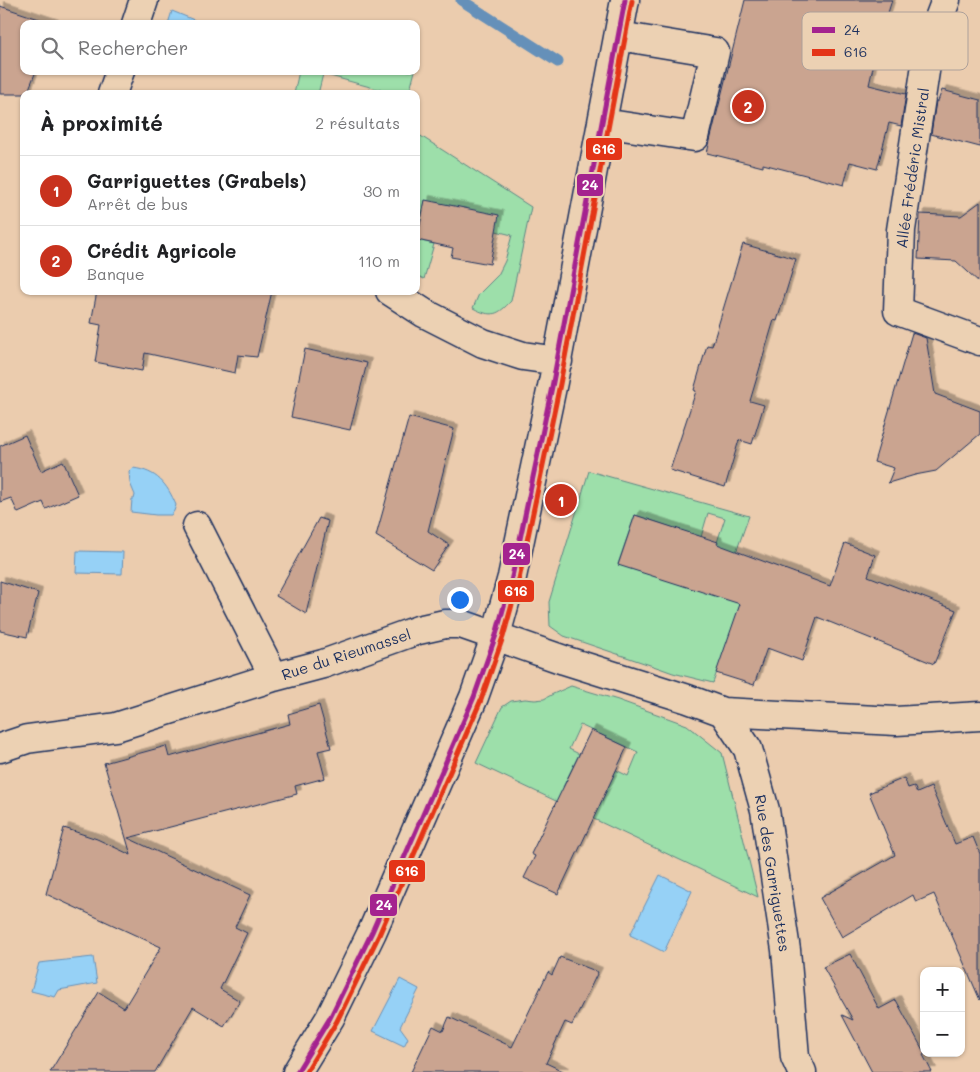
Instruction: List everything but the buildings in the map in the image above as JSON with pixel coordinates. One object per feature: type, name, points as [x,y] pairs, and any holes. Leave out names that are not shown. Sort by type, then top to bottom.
[{"type":"street","points":[[137,20],[144,0]]},
{"type":"street","points":[[297,1072],[337,1005],[372,932],[474,697],[496,636],[512,577],[558,360],[625,0]]},
{"type":"street","name":"Allée Frédéric Mistral","points":[[941,12],[946,0]]},
{"type":"street","points":[[603,123],[695,137],[715,52],[619,36]]},
{"type":"street","name":"Allée Frédéric Mistral","points":[[926,70],[901,230],[898,312],[980,341]]},
{"type":"street","points":[[113,90],[119,75]]},
{"type":"street","points":[[396,295],[424,313],[483,343],[523,356],[558,360]]},
{"type":"street","name":"Rue du Rieumassel","points":[[197,526],[274,677],[323,664],[418,630],[445,624],[461,624],[496,636]]},
{"type":"street","points":[[496,636],[723,712],[896,721],[980,716]]},
{"type":"street","points":[[0,748],[27,738],[116,727],[274,677]]},
{"type":"street","name":"Rue des Garriguettes","points":[[723,712],[748,749],[765,810],[786,950],[795,1067]]},
{"type":"green space","points":[[298,75],[323,75],[319,90],[295,90]]},
{"type":"green space","points":[[327,75],[414,75],[410,90],[381,90]]},
{"type":"green space","points":[[420,136],[531,207],[511,301],[498,312],[490,314],[473,308],[479,294],[498,275],[505,261],[512,235],[496,231],[425,201],[420,225]]},
{"type":"green space","points":[[420,241],[434,244],[424,279],[420,277]]},
{"type":"green space","points":[[589,471],[749,516],[724,586],[744,594],[713,683],[673,673],[564,636],[550,626],[549,602]],"holes":[[[708,513],[725,518],[701,591],[618,564],[635,515],[701,537]]]},
{"type":"green space","points":[[571,686],[618,700],[687,725],[722,753],[758,897],[476,763],[502,707],[511,701],[544,699]],"holes":[[[580,725],[638,752],[628,776],[616,770],[600,804],[563,787],[579,754],[569,749]]]},
{"type":"water","points":[[172,11],[194,20],[169,20]]},
{"type":"water","points":[[133,468],[155,475],[165,485],[176,505],[171,515],[131,512],[132,499],[134,499],[135,495],[130,483],[129,472]]},
{"type":"water","points":[[77,551],[123,552],[122,574],[76,573]]},
{"type":"water","points":[[660,875],[692,891],[664,952],[630,935]]},
{"type":"water","points":[[93,957],[97,983],[59,990],[55,997],[31,991],[39,963]]},
{"type":"water","points":[[400,979],[419,989],[400,1027],[408,1038],[404,1046],[373,1031]]},
{"type":"waterway","points":[[461,0],[558,62]]},
{"type":"transit line","name":"24","points":[[297,1072],[330,1018],[372,932],[474,697],[496,635],[512,577],[553,382],[625,0]]},
{"type":"transit line","name":"616","points":[[306,1072],[337,1021],[379,935],[481,700],[503,637],[519,579],[560,384],[632,1]]},
{"type":"place","name":"Crédit Agricole","points":[[748,106]]},
{"type":"place","name":"Garriguettes (Grabels)","points":[[561,500]]}]
